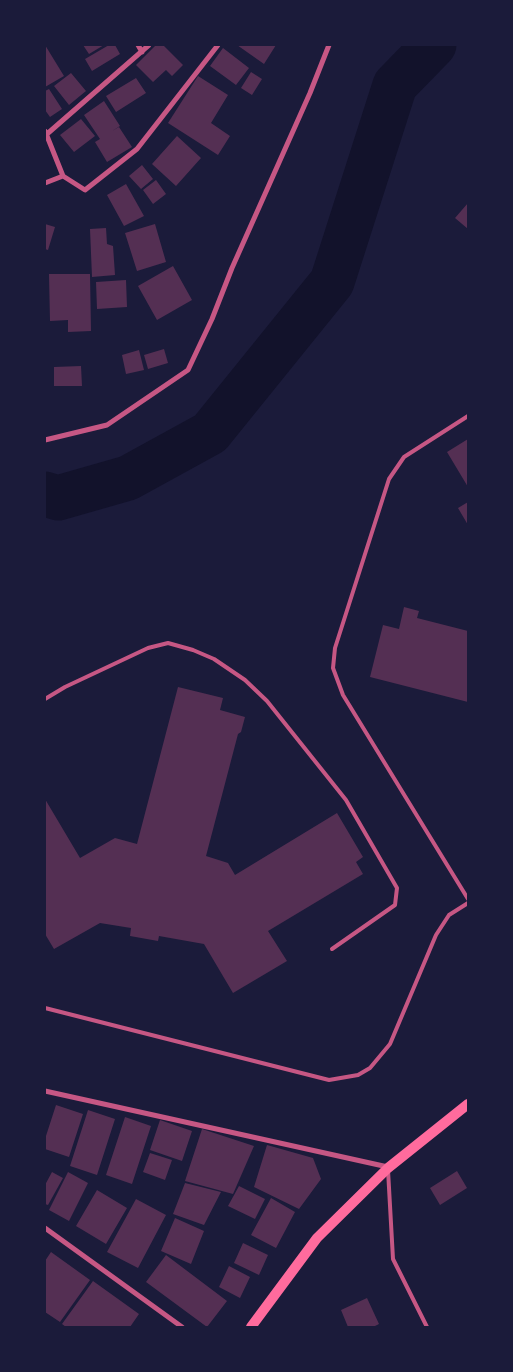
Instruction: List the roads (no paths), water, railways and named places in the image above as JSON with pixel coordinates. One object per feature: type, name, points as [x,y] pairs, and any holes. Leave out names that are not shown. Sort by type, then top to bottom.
[{"type":"main road","points":[[251,1327],[317,1238],[388,1168],[468,1104]]},
{"type":"street","points":[[138,45],[142,52]]},
{"type":"street","points":[[149,45],[46,132],[63,176],[85,190],[137,149],[218,45]]},
{"type":"street","points":[[45,440],[107,425],[188,370],[310,94],[329,45]]},
{"type":"street","points":[[45,183],[63,176]]},
{"type":"street","points":[[45,1091],[388,1168]]},
{"type":"street","points":[[45,1228],[182,1327]]},
{"type":"lane","points":[[468,416],[404,457],[389,479],[335,648],[333,668],[343,695],[468,899]]},
{"type":"lane","points":[[45,699],[65,687],[148,648],[168,643],[193,650],[214,659],[245,680],[267,701],[346,800],[397,888],[395,905],[332,949]]},
{"type":"lane","points":[[45,1008],[329,1080],[358,1075],[370,1068],[390,1044],[436,935],[449,915],[468,903]]},
{"type":"lane","points":[[388,1168],[393,1259],[427,1327]]},
{"type":"waterway","points":[[45,494],[58,498],[128,478],[210,433],[332,282],[395,85],[434,45]]}]
